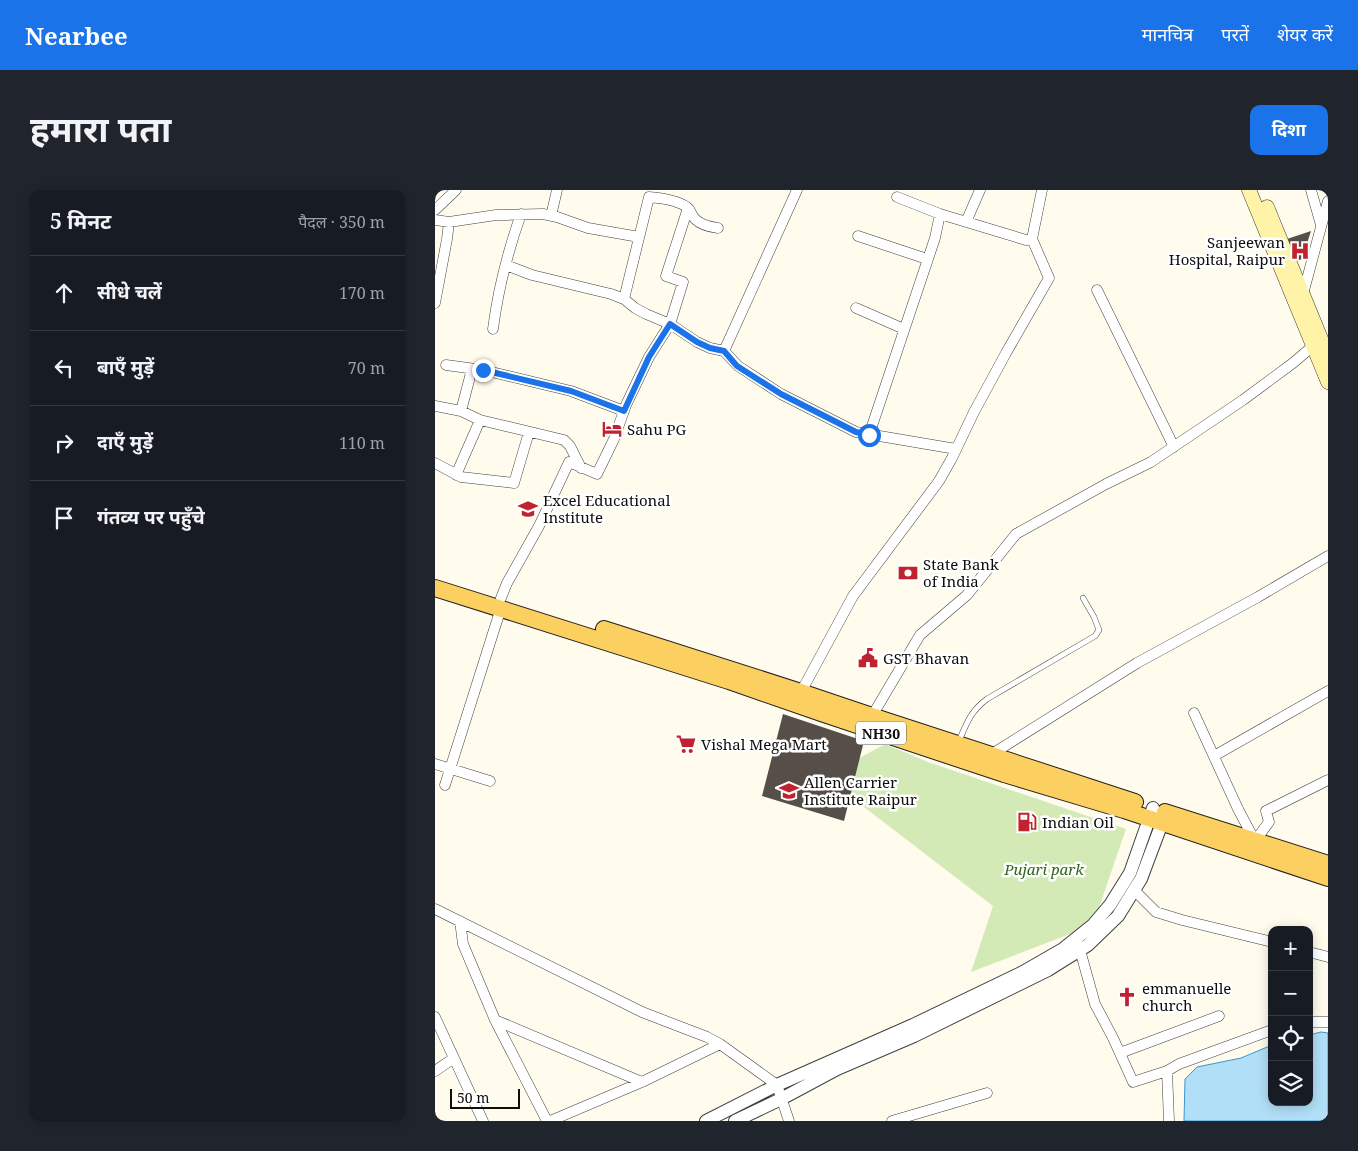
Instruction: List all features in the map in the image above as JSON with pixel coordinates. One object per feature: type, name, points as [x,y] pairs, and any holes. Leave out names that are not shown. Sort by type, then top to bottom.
[{"type":"main road","points":[[1249,190],[1328,356]]},
{"type":"main road","points":[[1259,190],[1298,295],[1313,346],[1328,382]]},
{"type":"main road","name":"NH30","points":[[435,577],[501,603],[995,771],[1255,841],[1328,864]]},
{"type":"main road","name":"NH30","points":[[435,588],[501,603],[801,692],[992,754],[1328,878]]},
{"type":"street","points":[[435,210],[456,190]]},
{"type":"street","points":[[551,216],[557,190]]},
{"type":"street","points":[[724,351],[797,190]]},
{"type":"street","points":[[966,222],[980,190]]},
{"type":"street","points":[[801,692],[853,596],[939,481],[1001,361],[1049,278],[1033,239],[1041,190]]},
{"type":"street","points":[[1311,190],[1321,226]]},
{"type":"street","points":[[624,299],[649,197],[661,198],[688,208],[696,220],[707,226],[718,228]]},
{"type":"street","points":[[897,197],[940,214],[1026,240],[1033,239]]},
{"type":"street","points":[[1298,295],[1328,201]]},
{"type":"street","points":[[445,785],[507,583],[539,526],[569,462],[597,474],[615,438],[624,411],[649,357],[670,324],[683,282],[666,276],[688,208]]},
{"type":"street","points":[[493,329],[506,265],[521,214]]},
{"type":"street","points":[[435,220],[449,222],[496,215],[521,214],[551,216],[588,228],[639,237]]},
{"type":"street","points":[[869,435],[935,238],[940,214]]},
{"type":"street","points":[[435,303],[449,222]]},
{"type":"street","points":[[858,236],[927,259]]},
{"type":"street","points":[[506,265],[532,275],[611,294],[624,299],[635,308],[670,324],[697,342],[710,348],[724,351],[737,366],[781,394],[856,432],[956,449]]},
{"type":"street","points":[[1097,290],[1174,447]]},
{"type":"street","points":[[856,308],[904,329]]},
{"type":"street","points":[[872,716],[920,635],[967,595],[1016,534],[1106,484],[1151,462],[1243,400],[1313,346]]},
{"type":"street","points":[[446,366],[511,376],[540,385],[571,391],[624,411]]},
{"type":"street","points":[[461,411],[472,369]]},
{"type":"street","points":[[435,406],[461,411],[480,420],[563,440],[571,446],[581,468]]},
{"type":"street","points":[[456,475],[480,420]]},
{"type":"street","points":[[435,464],[456,475],[488,481],[514,483],[529,432]]},
{"type":"street","points":[[992,754],[1137,664],[1328,556]]},
{"type":"street","points":[[1214,756],[1328,691]]},
{"type":"street","points":[[1194,713],[1255,841],[1269,822],[1267,811],[1328,780]]},
{"type":"street","points":[[435,764],[490,781]]},
{"type":"street","points":[[735,1121],[837,1069],[914,1036],[1039,974],[1080,950],[1118,916],[1141,878],[1157,815]]},
{"type":"street","points":[[706,1121],[777,1084],[913,1025],[1030,968],[1063,949],[1093,925],[1110,905],[1130,873],[1157,815]]},
{"type":"street","points":[[1134,890],[1157,912],[1268,941]]},
{"type":"street","points":[[435,909],[642,1012],[707,1037],[720,1044],[777,1084],[789,1121]]},
{"type":"street","points":[[461,921],[463,944],[495,1020],[549,1121],[641,1082],[720,1044]]},
{"type":"street","points":[[1080,950],[1095,1004],[1133,1082],[1167,1071],[1179,1064],[1268,1031]]},
{"type":"street","points":[[1313,953],[1328,957]]},
{"type":"street","points":[[435,1016],[483,1121]]},
{"type":"street","points":[[1120,1053],[1219,1016]]},
{"type":"street","points":[[495,1020],[641,1082]]},
{"type":"street","points":[[1313,1022],[1328,1022]]},
{"type":"street","points":[[435,1071],[453,1058]]},
{"type":"street","points":[[1167,1071],[1169,1121]]},
{"type":"street","points":[[893,1121],[987,1093]]},
{"type":"lane","points":[[958,744],[970,715],[987,699],[1095,636],[1099,630],[1083,598]]},
{"type":"green space","name":"Pujari park","points":[[885,744],[928,762],[1126,829],[1093,925],[971,972],[993,906],[825,777]]},
{"type":"water","points":[[1328,1033],[1328,1121],[1184,1121],[1185,1079],[1197,1067],[1241,1058],[1268,1047],[1268,1106],[1313,1106],[1313,1034]]},
{"type":"building","points":[[1311,231],[1302,259],[1293,262],[1284,240]]},
{"type":"building","points":[[783,714],[864,741],[844,821],[762,796]]},
{"type":"place","name":"Sanjeewan Hospital, Raipur","points":[[1300,251]]},
{"type":"place","name":"Sahu PG","points":[[612,429]]},
{"type":"place","name":"Excel Educational Institute","points":[[528,509]]},
{"type":"place","name":"State Bank of India","points":[[908,573]]},
{"type":"place","name":"GST Bhavan","points":[[868,658]]},
{"type":"place","name":"Vishal Mega Mart","points":[[686,744]]},
{"type":"place","name":"Allen Carrier Institute Raipur","points":[[789,791]]},
{"type":"place","name":"Indian Oil","points":[[1027,822]]},
{"type":"place","name":"emmanuelle church","points":[[1127,997]]},
{"type":"route","points":[[483,370],[571,391],[624,411],[649,357],[670,324],[697,342],[710,348],[724,351],[737,366],[781,394],[856,432],[869,435]]}]
